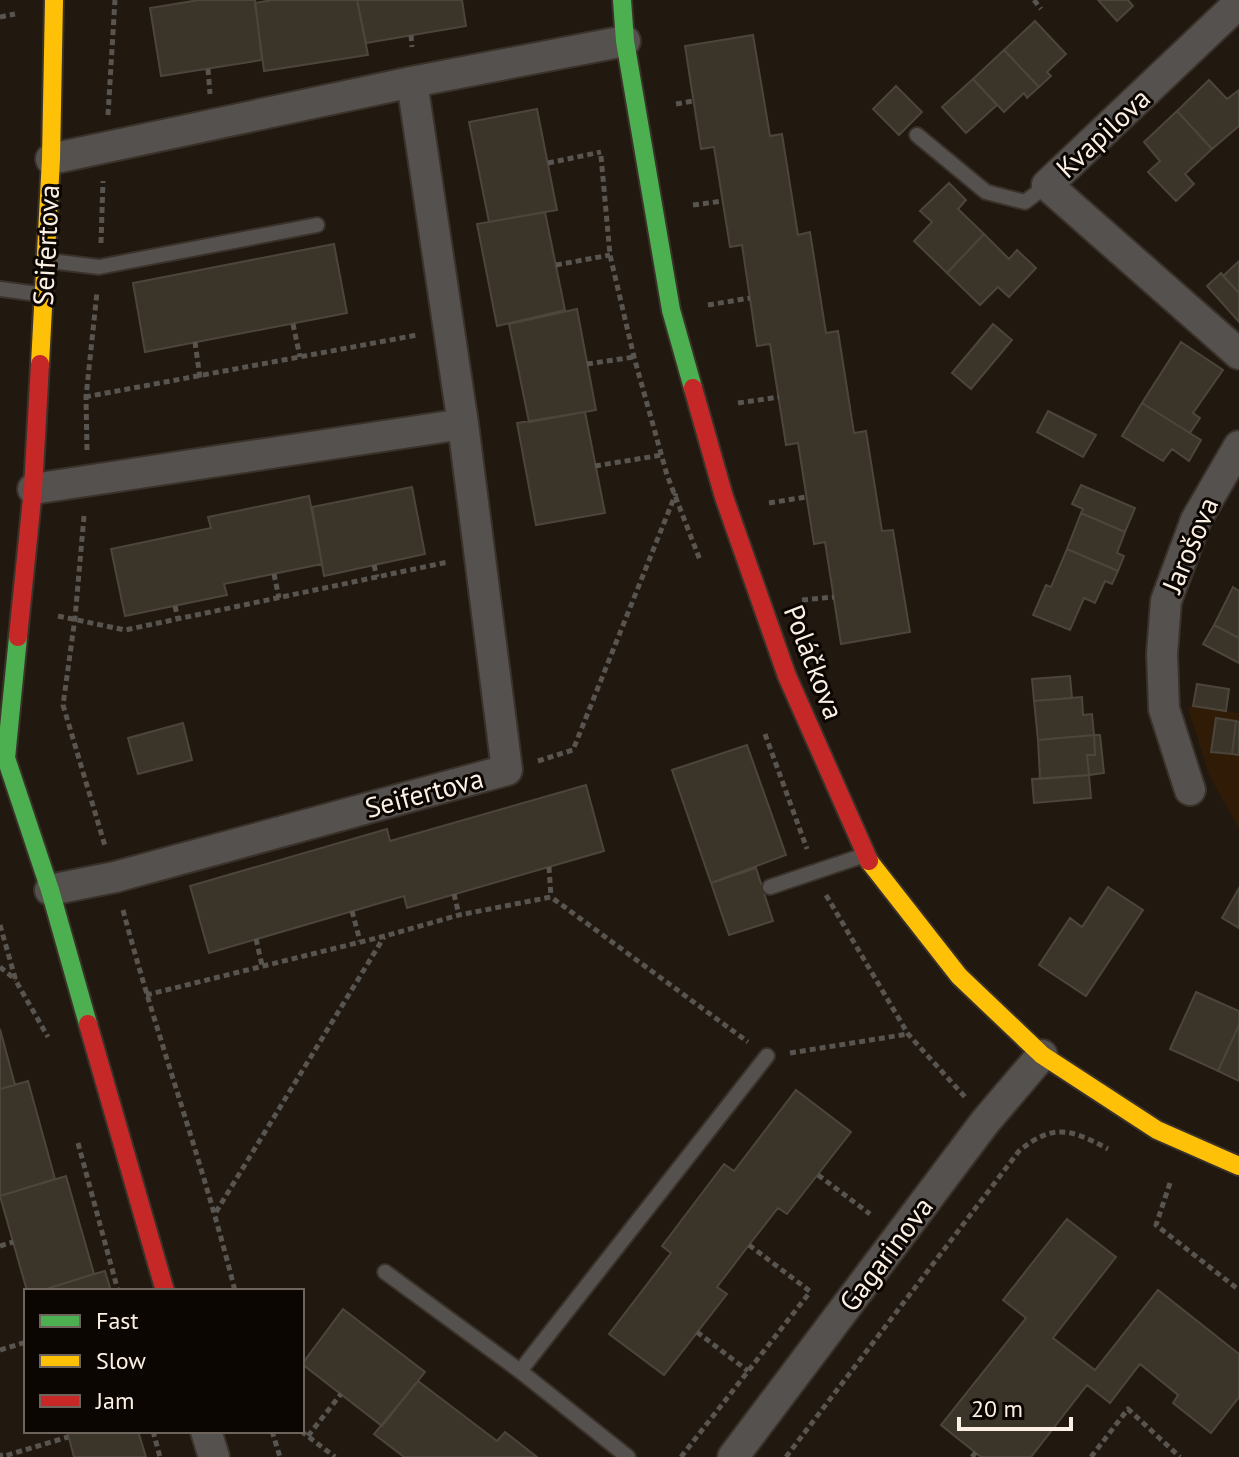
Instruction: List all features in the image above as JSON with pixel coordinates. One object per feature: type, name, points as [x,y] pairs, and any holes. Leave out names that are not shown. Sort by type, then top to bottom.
[{"type":"street","name":"Seifertova","points":[[54,0],[51,159],[33,489],[3,758],[50,890],[164,1289]]},
{"type":"street","name":"Poláčkova","points":[[622,0],[625,41],[671,310],[724,497],[787,676],[864,855],[959,976],[1042,1055],[1157,1130],[1239,1166]]},
{"type":"street","name":"Kvapilova","points":[[1239,3],[1047,185],[1239,354]]},
{"type":"street","points":[[51,159],[412,82],[625,41]]},
{"type":"street","name":"Seifertova","points":[[50,890],[115,877],[507,770],[463,424],[412,82]]},
{"type":"street","points":[[33,489],[463,424]]},
{"type":"street","name":"Jarošova","points":[[1190,790],[1164,709],[1162,654],[1166,601],[1196,520],[1231,478],[1239,446]]},
{"type":"street","name":"Gagarinova","points":[[733,1457],[985,1122],[1042,1055]]},
{"type":"street","points":[[207,1433],[214,1457]]},
{"type":"lane","points":[[917,135],[986,192],[1025,202],[1047,185]]},
{"type":"lane","points":[[44,260],[99,267],[317,225]]},
{"type":"lane","points":[[0,289],[43,295]]},
{"type":"lane","points":[[770,887],[864,855]]},
{"type":"lane","points":[[520,1371],[767,1056]]},
{"type":"lane","points":[[385,1272],[520,1371],[628,1457]]},
{"type":"path","points":[[115,0],[99,267],[86,397],[87,480],[75,618],[63,705],[115,877],[146,995],[216,1213],[235,1289]]},
{"type":"path","points":[[1034,0],[1041,9]]},
{"type":"path","points":[[548,163],[601,152]]},
{"type":"path","points":[[692,205],[723,201]]},
{"type":"path","points":[[556,265],[610,255]]},
{"type":"path","points":[[695,307],[750,298]]},
{"type":"path","points":[[293,324],[300,357]]},
{"type":"path","points":[[36,403],[200,378],[448,329]]},
{"type":"path","points":[[195,342],[200,378]]},
{"type":"path","points":[[587,364],[634,357]]},
{"type":"path","points":[[736,403],[779,397]]},
{"type":"path","points":[[595,466],[662,455]]},
{"type":"path","points":[[507,770],[573,750],[676,493]]},
{"type":"path","points":[[756,505],[806,497]]},
{"type":"path","points":[[21,612],[75,618],[125,630],[480,555]]},
{"type":"path","points":[[374,565],[377,577]]},
{"type":"path","points":[[274,574],[279,598]]},
{"type":"path","points":[[789,601],[834,597]]},
{"type":"path","points":[[175,606],[178,619]]},
{"type":"path","points":[[549,867],[551,897]]},
{"type":"path","points":[[815,871],[833,909],[908,1034],[985,1122]]},
{"type":"path","points":[[454,894],[459,915]]},
{"type":"path","points":[[146,995],[459,915],[551,897],[767,1056],[908,1034]]},
{"type":"path","points":[[352,911],[360,941]]},
{"type":"path","points":[[0,925],[16,981],[48,1036],[52,1051]]},
{"type":"path","points":[[216,1213],[385,936]]},
{"type":"path","points":[[256,939],[262,965]]},
{"type":"path","points":[[0,967],[16,981]]},
{"type":"path","points":[[786,1457],[1019,1151],[1037,1136],[1054,1131],[1076,1133],[1109,1150]]},
{"type":"path","points":[[77,1142],[117,1289]]},
{"type":"path","points":[[818,1175],[870,1214]]},
{"type":"path","points":[[1158,1177],[1181,1186]]},
{"type":"path","points":[[1170,1183],[1156,1225],[1239,1290]]},
{"type":"path","points":[[0,1246],[13,1242]]},
{"type":"path","points":[[749,1245],[811,1292]]},
{"type":"path","points":[[697,1332],[748,1371]]},
{"type":"path","points":[[0,1350],[24,1343]]},
{"type":"path","points":[[308,1436],[341,1394]]},
{"type":"path","points":[[1091,1457],[1128,1409],[1180,1457]]},
{"type":"path","points":[[154,1433],[160,1457]]},
{"type":"path","points":[[273,1433],[280,1457]]},
{"type":"path","points":[[304,1433],[335,1457]]},
{"type":"path","points":[[0,1453],[1,1457],[68,1437]]},
{"type":"shaded area","points":[[1193,706],[1239,713],[1239,829],[1209,775],[1188,708]]},
{"type":"building","points":[[199,0],[255,0],[262,60],[161,76],[150,8]]},
{"type":"building","points":[[272,0],[357,0],[368,55],[264,71],[255,3]]},
{"type":"building","points":[[357,0],[462,0],[466,26],[366,43]]},
{"type":"building","points":[[1098,0],[1128,0],[1133,6],[1117,21]]},
{"type":"building","points":[[1035,21],[1066,54],[1047,72],[1051,76],[1039,87],[1004,50]]},
{"type":"building","points":[[753,35],[770,136],[782,134],[798,235],[810,232],[826,333],[838,331],[854,433],[866,431],[882,531],[893,530],[910,632],[841,644],[825,542],[814,544],[798,443],[786,445],[770,344],[757,346],[742,245],[730,247],[714,147],[701,149],[685,46]]},
{"type":"building","points":[[1004,50],[1039,87],[1027,98],[1024,93],[1004,112],[973,79]]},
{"type":"building","points":[[973,79],[997,105],[966,133],[942,107]]},
{"type":"building","points":[[1209,80],[1227,99],[1239,90],[1239,126],[1212,149],[1177,111]]},
{"type":"building","points":[[896,86],[922,112],[899,135],[873,109]]},
{"type":"building","points":[[537,109],[557,210],[489,222],[469,122]]},
{"type":"building","points":[[1177,111],[1212,149],[1185,174],[1194,184],[1176,201],[1148,172],[1160,161],[1144,142]]},
{"type":"building","points":[[949,183],[966,200],[958,209],[984,234],[947,273],[914,241],[932,222],[920,211]]},
{"type":"building","points":[[545,212],[565,310],[497,326],[477,224]]},
{"type":"building","points":[[984,234],[1009,259],[1017,250],[1036,268],[1009,297],[998,287],[980,305],[947,273]]},
{"type":"building","points":[[334,244],[347,313],[145,352],[133,283]]},
{"type":"building","points":[[1239,261],[1239,293],[1223,276]]},
{"type":"building","points":[[1221,273],[1239,293],[1239,322],[1207,286]]},
{"type":"building","points":[[577,309],[596,410],[529,422],[509,324]]},
{"type":"building","points":[[993,324],[1012,340],[971,389],[952,373]]},
{"type":"building","points":[[1181,342],[1223,370],[1193,413],[1200,418],[1190,433],[1142,403]]},
{"type":"building","points":[[1142,403],[1201,440],[1189,461],[1172,449],[1163,461],[1122,436]]},
{"type":"building","points":[[1048,411],[1096,435],[1083,457],[1037,432]]},
{"type":"building","points":[[585,412],[605,513],[536,525],[517,423]]},
{"type":"building","points":[[1081,485],[1135,508],[1125,532],[1081,513],[1083,509],[1072,504]]},
{"type":"building","points":[[412,487],[425,554],[324,576],[312,507]]},
{"type":"building","points":[[309,496],[322,564],[224,584],[227,595],[125,616],[111,549],[211,528],[208,517]]},
{"type":"building","points":[[1081,513],[1125,532],[1117,553],[1124,556],[1118,571],[1067,549]]},
{"type":"building","points":[[1067,549],[1118,571],[1112,584],[1105,581],[1095,603],[1084,598],[1070,630],[1033,615],[1046,585],[1051,587]]},
{"type":"building","points":[[1233,587],[1239,591],[1239,638],[1214,625]]},
{"type":"building","points":[[1214,625],[1239,638],[1239,663],[1203,644]]},
{"type":"building","points":[[1070,676],[1072,698],[1034,701],[1032,679]]},
{"type":"building","points":[[1197,684],[1229,689],[1226,711],[1193,706]]},
{"type":"building","points":[[1082,697],[1083,715],[1092,714],[1094,735],[1038,740],[1034,701]]},
{"type":"building","points":[[1216,718],[1236,721],[1232,754],[1211,752]]},
{"type":"building","points":[[1236,721],[1239,722],[1239,755],[1232,754]]},
{"type":"building","points":[[183,723],[192,760],[138,774],[128,738]]},
{"type":"building","points":[[1094,735],[1095,755],[1087,755],[1089,775],[1040,779],[1038,740]]},
{"type":"building","points":[[1094,735],[1100,735],[1104,773],[1089,775],[1087,755],[1095,755]]},
{"type":"building","points":[[747,745],[786,855],[711,883],[672,770]]},
{"type":"building","points":[[1089,775],[1091,798],[1034,803],[1032,779]]},
{"type":"building","points":[[586,785],[604,851],[407,908],[404,896],[209,953],[190,886],[387,829],[390,841]]},
{"type":"building","points":[[756,868],[773,921],[729,935],[711,883]]},
{"type":"building","points":[[1108,887],[1143,910],[1086,996],[1039,965],[1070,918],[1082,927]]},
{"type":"building","points":[[1239,888],[1239,928],[1222,918]]},
{"type":"building","points":[[1196,992],[1239,1011],[1239,1025],[1218,1071],[1170,1049]]},
{"type":"building","points":[[1239,1025],[1239,1081],[1218,1071]]},
{"type":"building","points":[[0,1029],[15,1085],[0,1089]]},
{"type":"building","points":[[28,1081],[55,1179],[0,1196],[0,1089]]},
{"type":"building","points":[[796,1090],[851,1132],[787,1214],[778,1208],[749,1245],[717,1287],[727,1294],[664,1375],[609,1334],[671,1253],[662,1246],[724,1164],[734,1171]]},
{"type":"building","points":[[66,1176],[94,1274],[46,1289],[26,1289],[0,1196]]},
{"type":"building","points":[[1067,1219],[1116,1257],[1053,1338],[1095,1370],[1158,1290],[1239,1354],[1239,1397],[1211,1433],[1173,1403],[1178,1395],[1140,1364],[1110,1403],[1087,1385],[1031,1457],[981,1457],[941,1425],[1026,1318],[1003,1300]]},
{"type":"building","points":[[105,1271],[110,1289],[46,1289]]},
{"type":"building","points":[[343,1309],[425,1372],[382,1426],[304,1366],[304,1361]]},
{"type":"building","points":[[418,1381],[497,1441],[505,1432],[537,1457],[404,1457],[374,1434]]},
{"type":"building","points":[[68,1433],[139,1433],[146,1457],[74,1457]]},
{"type":"traffic: fast","points":[[622,0],[625,41],[671,310],[693,388]]},
{"type":"traffic: fast","points":[[18,637],[6,758],[50,890],[88,1024]]},
{"type":"traffic: slow","points":[[40,364],[51,159],[54,0]]},
{"type":"traffic: slow","points":[[869,861],[959,976],[1042,1055],[1157,1130],[1239,1166]]},
{"type":"traffic: jam","points":[[18,637],[33,489],[40,364]]},
{"type":"traffic: jam","points":[[693,388],[724,497],[787,676],[869,861]]},
{"type":"traffic: jam","points":[[88,1024],[164,1289]]}]
